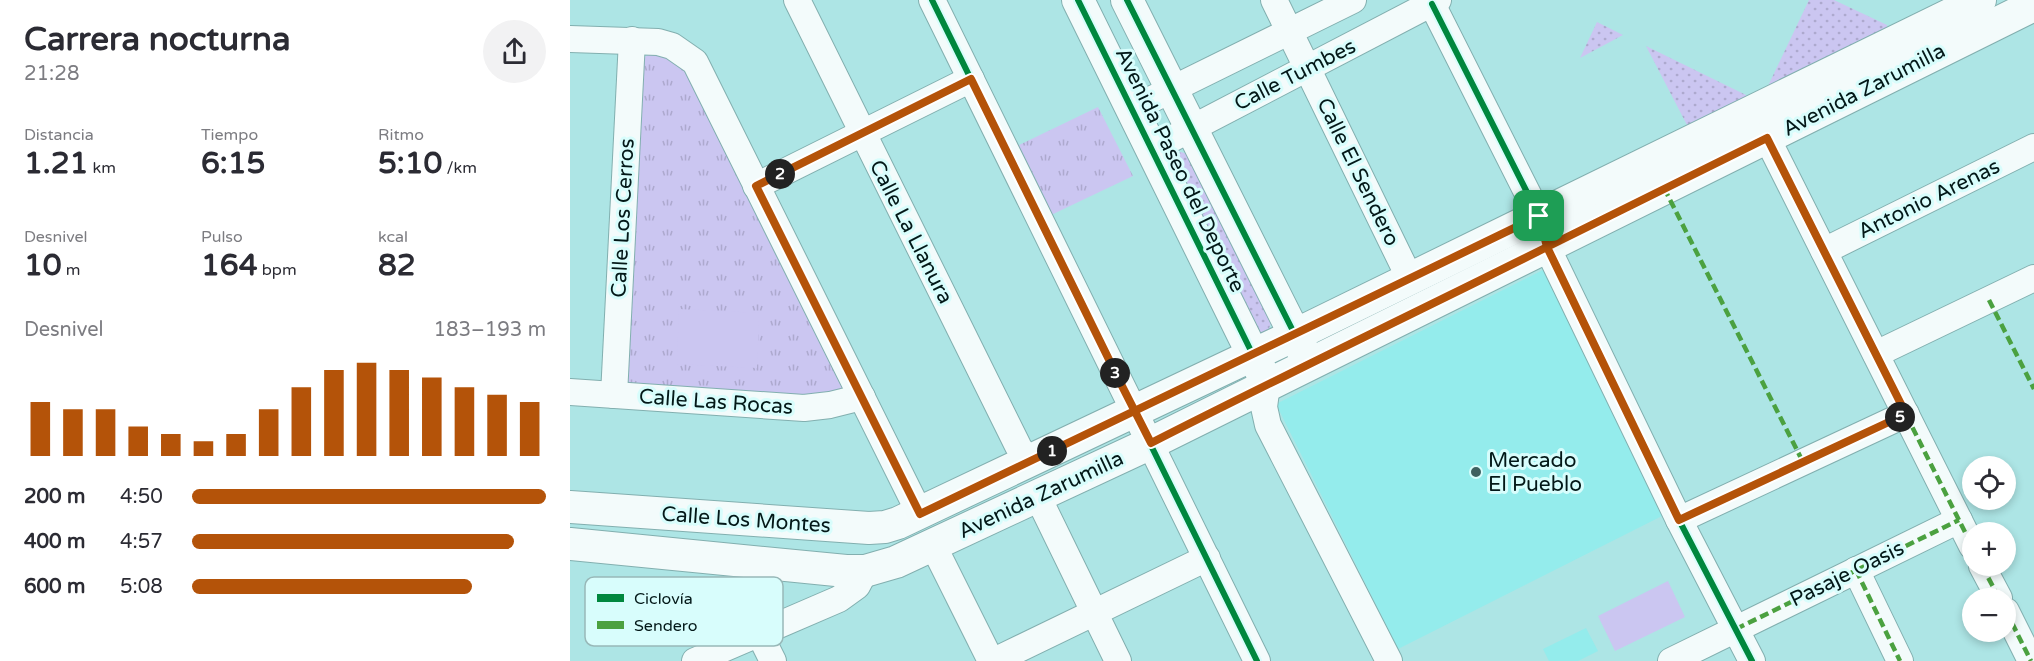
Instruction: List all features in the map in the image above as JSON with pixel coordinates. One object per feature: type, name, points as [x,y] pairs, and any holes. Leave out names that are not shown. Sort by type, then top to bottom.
[{"type":"main road","name":"Avenida Paseo del Deporte","points":[[1078,0],[1267,384]]},
{"type":"main road","name":"Avenida Paseo del Deporte","points":[[1127,0],[1309,363]]},
{"type":"main road","name":"Avenida Zarumilla","points":[[920,514],[1295,335],[1980,0]]},
{"type":"main road","name":"Avenida Zarumilla","points":[[570,544],[846,571],[865,571],[896,562],[1151,443],[2034,5]]},
{"type":"main road","name":"Calle Los Montes","points":[[570,507],[868,528],[885,527],[920,514]]},
{"type":"street","name":"Calle La Llanura","points":[[797,0],[1028,463]]},
{"type":"street","points":[[932,0],[1257,661]]},
{"type":"street","name":"Calle El Sendero","points":[[1274,0],[1410,279]]},
{"type":"street","name":"Calle Tumbes","points":[[1132,110],[1353,0]]},
{"type":"street","points":[[1435,2],[1539,216],[1547,247],[1679,520],[1752,661]]},
{"type":"street","name":"Calle Tumbes","points":[[1152,149],[1435,2]]},
{"type":"street","points":[[570,39],[658,42],[672,46],[695,62],[920,514]]},
{"type":"street","name":"Calle Los Cerros","points":[[614,395],[632,40]]},
{"type":"street","points":[[756,186],[971,79]]},
{"type":"street","points":[[1767,138],[1962,526]]},
{"type":"street","name":"Antonio Arenas","points":[[1824,251],[2034,147]]},
{"type":"street","points":[[1876,354],[2034,278]]},
{"type":"street","points":[[1267,384],[1264,407],[1268,425],[1389,661]]},
{"type":"street","name":"Calle Las Rocas","points":[[570,392],[804,408],[830,405],[862,397]]},
{"type":"street","points":[[1679,520],[1906,414]]},
{"type":"street","points":[[1038,497],[1118,661]]},
{"type":"street","name":"Pasaje Oasis","points":[[1671,661],[1959,520]]},
{"type":"street","points":[[933,545],[992,661],[1207,558]]},
{"type":"street","points":[[1856,570],[1900,661]]},
{"type":"street","points":[[783,623],[839,599],[857,586],[865,571]]},
{"type":"street","points":[[2016,628],[2030,652]]},
{"type":"street","points":[[696,661],[730,646]]},
{"type":"street","points":[[766,646],[773,661]]},
{"type":"shaded area","name":"Mercado El Pueblo","points":[[1545,269],[1662,516],[1398,649],[1276,404]]},
{"type":"shaded area","points":[[1586,628],[1598,651],[1578,661],[1549,661],[1543,649]]},
{"type":"green space","points":[[1809,0],[1834,0],[1887,25],[1887,31],[1768,86]]},
{"type":"green space","points":[[1597,22],[1623,35],[1580,58]]},
{"type":"green space","points":[[1646,46],[1746,95],[1746,100],[1688,127]]},
{"type":"green space","points":[[652,51],[661,53],[690,70],[845,390],[834,396],[624,386],[639,77],[645,57]]},
{"type":"green space","points":[[1098,107],[1133,176],[1049,216],[1015,147]]},
{"type":"green space","points":[[1175,153],[1187,154],[1271,323],[1267,334],[1260,335],[1171,160]]},
{"type":"green space","points":[[679,309],[759,313],[757,368],[677,364]]},
{"type":"green space","points":[[1668,581],[1685,617],[1615,651],[1598,616]]},
{"type":"marked path","points":[[1767,138],[1962,526]]},
{"type":"marked path","points":[[1664,188],[1803,462]]},
{"type":"marked path","points":[[1989,300],[2034,389]]},
{"type":"marked path","points":[[1679,520],[1906,414]]},
{"type":"marked path","points":[[1736,629],[1959,520]]},
{"type":"marked path","points":[[1856,570],[1900,661]]},
{"type":"marked path","points":[[1987,576],[1994,588]]},
{"type":"marked path","points":[[2016,631],[2031,661]]},
{"type":"cycle path","points":[[932,0],[1257,661]]},
{"type":"cycle path","points":[[1078,0],[1253,355],[1295,335],[1127,0]]},
{"type":"cycle path","points":[[1432,4],[1539,216],[1547,247],[1679,520],[1752,661]]},
{"type":"place","name":"Mercado El Pueblo","points":[[1476,472]]},
{"type":"route","points":[[1539,216],[1295,335],[1135,411],[920,514],[756,186],[971,79],[1122,386],[1135,411],[1151,443],[1309,363],[1547,247],[1767,138],[1906,414],[1679,520],[1547,247],[1539,216]]}]
